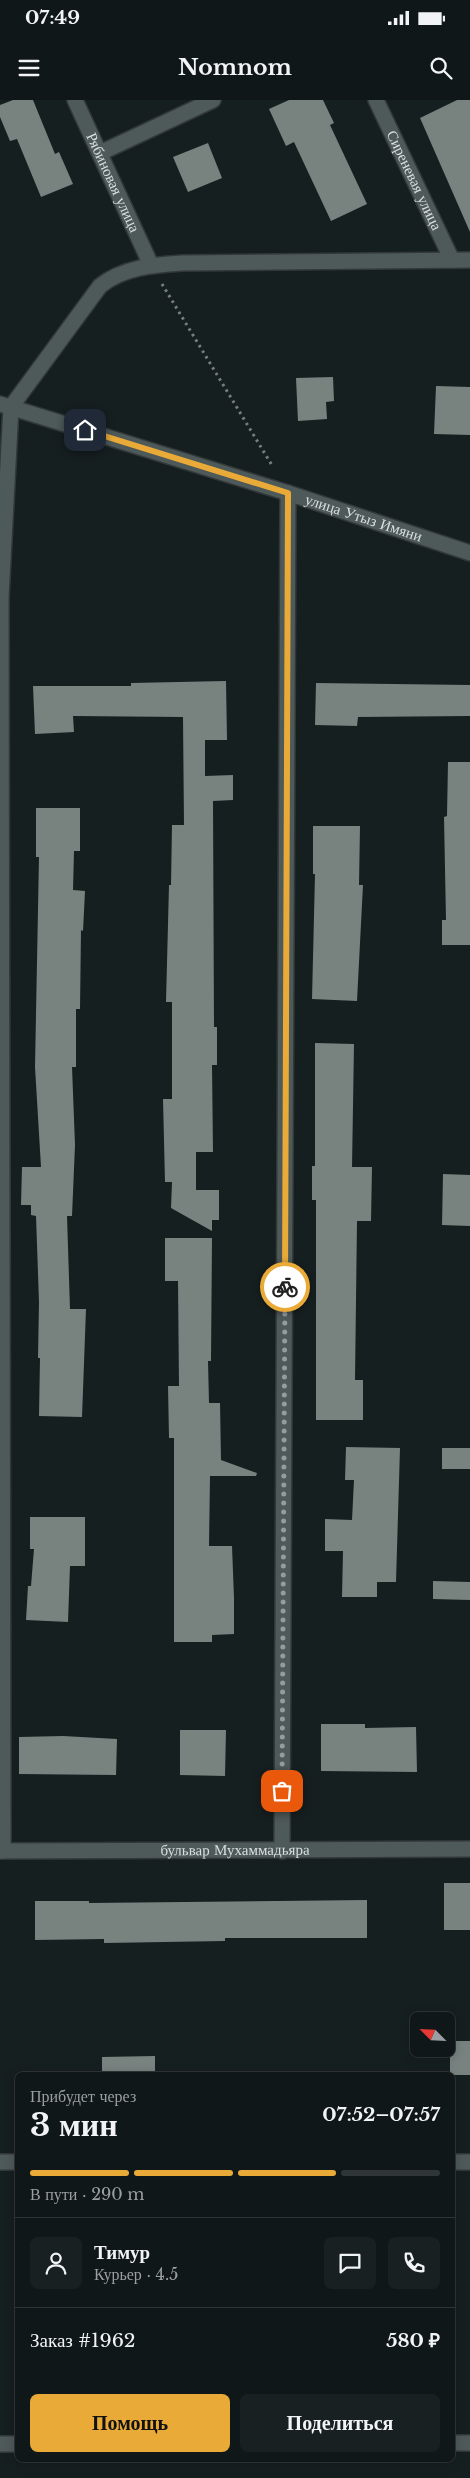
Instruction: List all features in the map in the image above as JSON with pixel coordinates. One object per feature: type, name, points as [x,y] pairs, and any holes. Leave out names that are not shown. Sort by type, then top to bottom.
[{"type":"street","name":"Рябиновая улица","points":[[76,100],[151,266]]},
{"type":"street","points":[[100,153],[213,100]]},
{"type":"street","name":"Сиреневая улица","points":[[376,100],[452,260]]},
{"type":"street","points":[[1,1851],[0,597],[6,406],[100,286],[112,276],[151,266],[183,263],[470,260]]},
{"type":"street","name":"улица Утыз Имяни","points":[[6,406],[288,493],[470,553]]},
{"type":"street","points":[[282,1851],[288,493]]},
{"type":"street","name":"бульвар Мухаммадьяра","points":[[1,1851],[470,1850]]},
{"type":"street","points":[[0,2162],[15,2162]]},
{"type":"street","points":[[455,2162],[470,2162]]},
{"type":"street","points":[[455,2443],[470,2443]]},
{"type":"street","points":[[0,2444],[15,2444]]},
{"type":"path","points":[[151,266],[275,470],[270,488]]},
{"type":"building","points":[[13,100],[33,100],[55,154],[59,152],[73,184],[41,197],[17,139],[10,141],[0,117],[0,105]]},
{"type":"building","points":[[289,100],[323,100],[334,123],[330,125],[367,204],[331,221],[294,142],[286,146],[269,109]]},
{"type":"building","points":[[457,100],[470,100],[470,232],[420,118]]},
{"type":"building","points":[[208,143],[222,178],[188,192],[173,157]]},
{"type":"building","points":[[333,377],[334,401],[326,402],[327,419],[298,421],[296,378]]},
{"type":"building","points":[[436,386],[470,387],[470,435],[434,434]]},
{"type":"building","points":[[226,681],[227,740],[205,740],[205,776],[233,775],[233,800],[213,801],[214,1027],[217,1027],[217,1065],[212,1065],[213,1152],[196,1152],[196,1190],[219,1190],[219,1220],[212,1220],[212,1231],[171,1208],[172,1182],[165,1182],[163,1099],[172,1099],[172,1002],[166,1002],[169,885],[171,885],[172,825],[184,825],[183,717],[73,716],[74,732],[35,734],[33,686],[131,686],[131,683]]},
{"type":"building","points":[[316,683],[470,685],[470,716],[358,717],[357,726],[315,725]]},
{"type":"building","points":[[448,762],[470,762],[470,945],[442,945],[442,920],[446,920],[444,817],[447,816]]},
{"type":"building","points":[[36,808],[80,808],[80,851],[74,851],[73,890],[85,891],[83,931],[81,930],[80,1009],[76,1009],[76,1067],[72,1067],[75,1145],[72,1216],[67,1216],[70,1309],[86,1309],[82,1417],[39,1416],[40,1358],[38,1358],[39,1302],[36,1216],[31,1215],[31,1205],[21,1205],[22,1167],[41,1167],[35,1067],[39,857],[36,857]]},
{"type":"building","points":[[313,826],[360,826],[359,885],[363,885],[357,1001],[312,999],[315,874],[313,874]]},
{"type":"building","points":[[315,1043],[354,1044],[352,1167],[372,1167],[371,1221],[357,1221],[355,1380],[363,1380],[363,1420],[316,1420],[316,1200],[312,1200],[312,1166],[315,1166]]},
{"type":"building","points":[[443,1174],[470,1175],[470,1226],[442,1225]]},
{"type":"building","points":[[165,1238],[212,1238],[211,1361],[208,1361],[209,1403],[220,1403],[221,1460],[257,1473],[256,1476],[210,1476],[209,1546],[232,1546],[234,1598],[234,1634],[212,1635],[212,1642],[174,1642],[174,1438],[169,1438],[168,1386],[179,1386],[178,1281],[165,1281]]},
{"type":"building","points":[[346,1447],[400,1448],[396,1582],[377,1582],[377,1597],[342,1597],[343,1551],[325,1551],[325,1519],[352,1520],[354,1480],[345,1480]]},
{"type":"building","points":[[442,1448],[470,1448],[470,1469],[442,1469]]},
{"type":"building","points":[[30,1517],[85,1517],[85,1566],[70,1566],[68,1622],[26,1620],[28,1586],[31,1586],[34,1549],[30,1549]]},
{"type":"building","points":[[433,1581],[470,1582],[470,1600],[433,1599]]},
{"type":"building","points":[[321,1724],[365,1724],[365,1728],[416,1727],[417,1772],[321,1771]]},
{"type":"building","points":[[180,1730],[226,1730],[225,1776],[180,1775]]},
{"type":"building","points":[[63,1736],[117,1739],[116,1775],[19,1774],[19,1737]]},
{"type":"building","points":[[444,1883],[470,1883],[470,1930],[444,1930]]},
{"type":"building","points":[[367,1900],[367,1938],[225,1938],[225,1941],[104,1943],[104,1939],[35,1940],[35,1901],[89,1901],[89,1903]]},
{"type":"building","points":[[455,2041],[470,2041],[470,2075],[455,2075],[455,2072],[450,2072],[450,2058],[455,2058]]},
{"type":"building","points":[[155,2056],[155,2072],[102,2072],[102,2057]]},
{"type":"way so far","points":[[282,1791],[285,1287]]},
{"type":"route","points":[[85,430],[288,493],[285,1287]]}]
